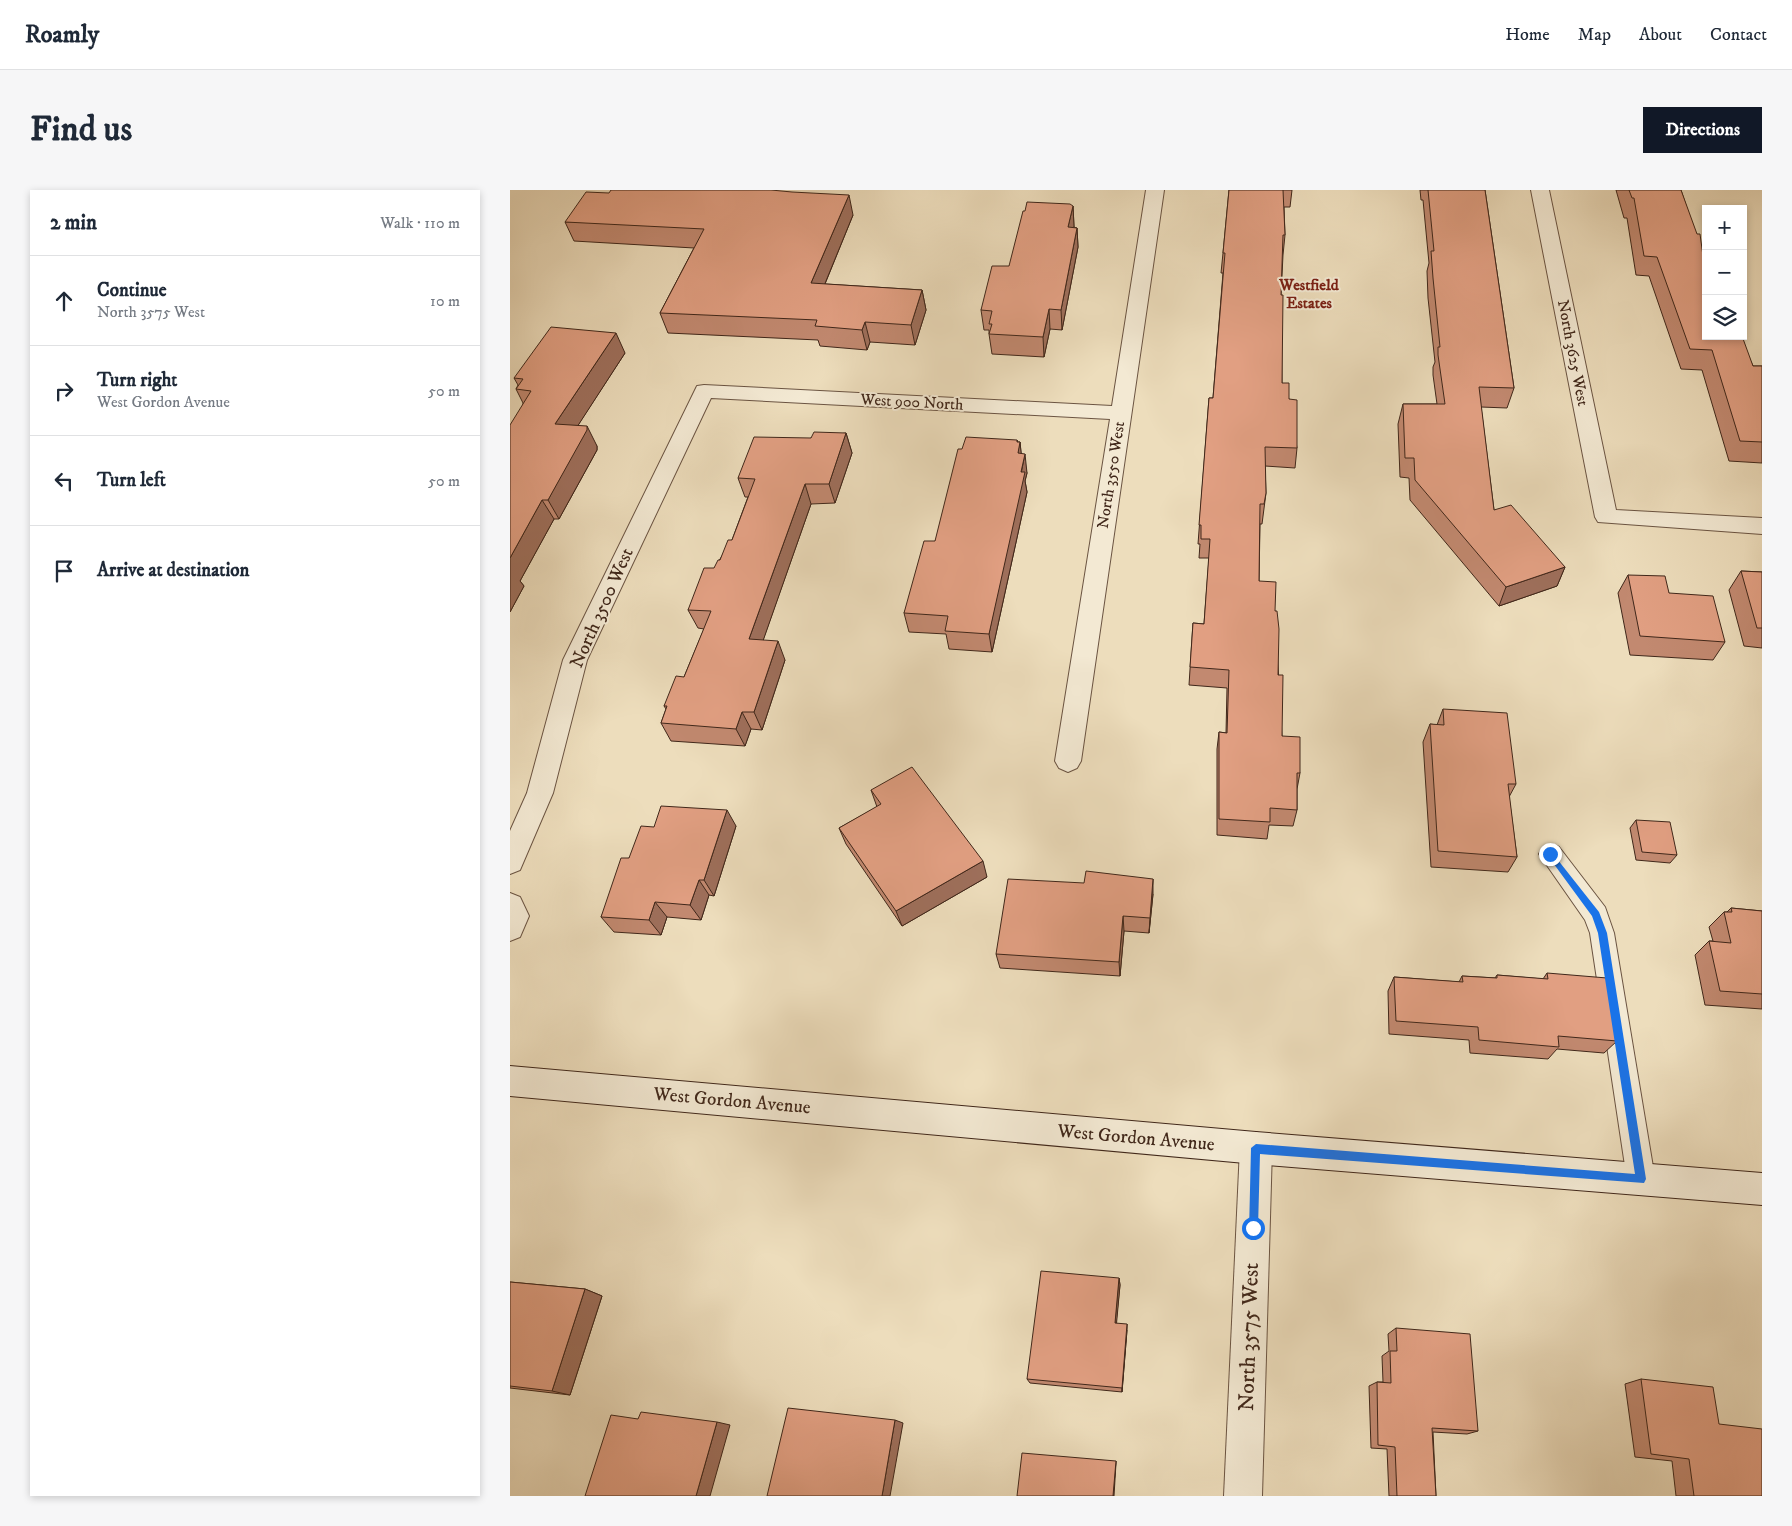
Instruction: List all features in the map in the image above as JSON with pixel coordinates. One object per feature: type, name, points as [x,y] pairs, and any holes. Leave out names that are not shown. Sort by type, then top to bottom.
[{"type":"street","name":"North 3550 West","points":[[1068,761],[1155,190]]},
{"type":"street","name":"North 3625 West","points":[[1540,190],[1606,516],[1762,526]]},
{"type":"street","name":"West 900 North","points":[[704,391],[1120,413]]},
{"type":"street","name":"North 3500 West","points":[[510,862],[540,793],[576,660],[704,391]]},
{"type":"street","points":[[510,906],[516,916],[510,928]]},
{"type":"street","name":"West Gordon Avenue","points":[[510,1081],[1256,1148],[1762,1189]]},
{"type":"street","name":"North 3575 West","points":[[1243,1496],[1256,1148]]},
{"type":"lane","points":[[1550,854],[1596,914],[1602,933],[1641,1179]]},
{"type":"building","points":[[611,190],[771,190],[849,195],[811,283],[922,290],[911,325],[865,322],[862,330],[815,326],[817,320],[660,313],[704,229],[565,222],[586,192],[609,193]]},
{"type":"building","points":[[1229,190],[1283,190],[1285,235],[1283,235],[1281,295],[1283,295],[1282,383],[1289,383],[1289,399],[1297,400],[1297,448],[1265,447],[1266,493],[1264,504],[1260,504],[1259,581],[1276,582],[1275,611],[1277,611],[1279,629],[1278,675],[1283,675],[1282,736],[1300,737],[1300,773],[1297,773],[1297,810],[1270,808],[1270,822],[1219,819],[1219,732],[1227,733],[1229,670],[1190,667],[1193,623],[1204,624],[1210,539],[1201,539],[1201,525],[1199,525],[1209,398],[1213,398]]},
{"type":"building","points":[[1428,190],[1485,190],[1514,388],[1479,387],[1494,510],[1511,505],[1565,567],[1506,587],[1415,480],[1414,458],[1405,458],[1403,404],[1445,404],[1438,355],[1438,347],[1440,347],[1433,278],[1431,251],[1434,251]]},
{"type":"building","points":[[1629,190],[1681,190],[1697,234],[1700,234],[1702,249],[1702,340],[1743,340],[1753,366],[1762,366],[1762,442],[1740,441],[1712,350],[1690,349],[1657,257],[1644,256],[1634,198],[1632,198]]},
{"type":"building","points":[[1027,202],[1070,204],[1073,206],[1068,227],[1077,228],[1061,310],[1049,309],[1043,337],[989,334],[992,324],[989,324],[992,311],[981,310],[992,266],[1009,266]]},
{"type":"building","points":[[551,327],[616,333],[555,424],[587,426],[587,430],[548,500],[542,500],[510,558],[510,425],[531,391],[516,389],[523,379],[514,378]]},
{"type":"building","points":[[814,432],[846,433],[829,484],[805,484],[749,639],[778,641],[754,712],[742,712],[736,729],[661,723],[667,706],[664,706],[676,676],[684,677],[711,611],[688,610],[704,568],[714,568],[718,560],[720,560],[728,540],[732,540],[755,479],[738,478],[754,437],[811,438]]},
{"type":"building","points":[[966,437],[1017,440],[1017,442],[1020,442],[1018,453],[1025,454],[1021,472],[1025,472],[989,634],[945,631],[948,616],[904,613],[924,541],[935,541],[958,449],[962,449]]},
{"type":"building","points":[[1741,571],[1762,572],[1762,628],[1757,628]]},
{"type":"building","points":[[1628,575],[1665,576],[1669,593],[1713,596],[1725,642],[1640,636]]},
{"type":"building","points":[[1443,709],[1507,713],[1516,784],[1508,784],[1517,857],[1438,851],[1430,724],[1444,725]]},
{"type":"building","points":[[912,767],[983,861],[896,911],[839,828],[881,804],[871,790]]},
{"type":"building","points":[[661,806],[727,810],[704,880],[699,880],[690,905],[655,902],[649,920],[601,917],[621,858],[629,858],[641,826],[654,827]]},
{"type":"building","points":[[1636,820],[1670,822],[1677,855],[1642,852]]},
{"type":"building","points":[[1086,871],[1153,879],[1150,918],[1123,916],[1119,962],[996,954],[1008,879],[1084,883]]},
{"type":"building","points":[[1731,908],[1762,911],[1762,994],[1720,991],[1709,941],[1731,943],[1724,912],[1732,912]]},
{"type":"building","points":[[1547,973],[1607,978],[1617,1041],[1558,1036],[1559,1047],[1479,1040],[1478,1027],[1396,1021],[1394,977],[1463,982],[1462,976],[1497,978],[1497,975],[1548,979]]},
{"type":"building","points":[[1041,1271],[1119,1278],[1115,1323],[1127,1324],[1122,1388],[1027,1379]]},
{"type":"building","points":[[510,1282],[585,1289],[552,1391],[510,1386]]},
{"type":"building","points":[[1396,1328],[1470,1334],[1478,1431],[1432,1428],[1436,1496],[1397,1496],[1395,1447],[1378,1445],[1377,1382],[1391,1383],[1390,1351],[1397,1351]]},
{"type":"building","points":[[1641,1379],[1713,1387],[1719,1424],[1762,1429],[1762,1496],[1694,1496],[1689,1459],[1651,1454]]},
{"type":"building","points":[[788,1408],[895,1420],[882,1496],[767,1496]]},
{"type":"building","points":[[641,1412],[717,1422],[696,1496],[585,1496],[611,1415],[638,1419]]},
{"type":"building","points":[[1022,1453],[1116,1461],[1113,1496],[1017,1496]]},
{"type":"district","name":"Westfield Estates","points":[[1309,294]]},
{"type":"route","points":[[1253,1228],[1256,1148],[1641,1179],[1602,933],[1596,914],[1550,854]]}]
